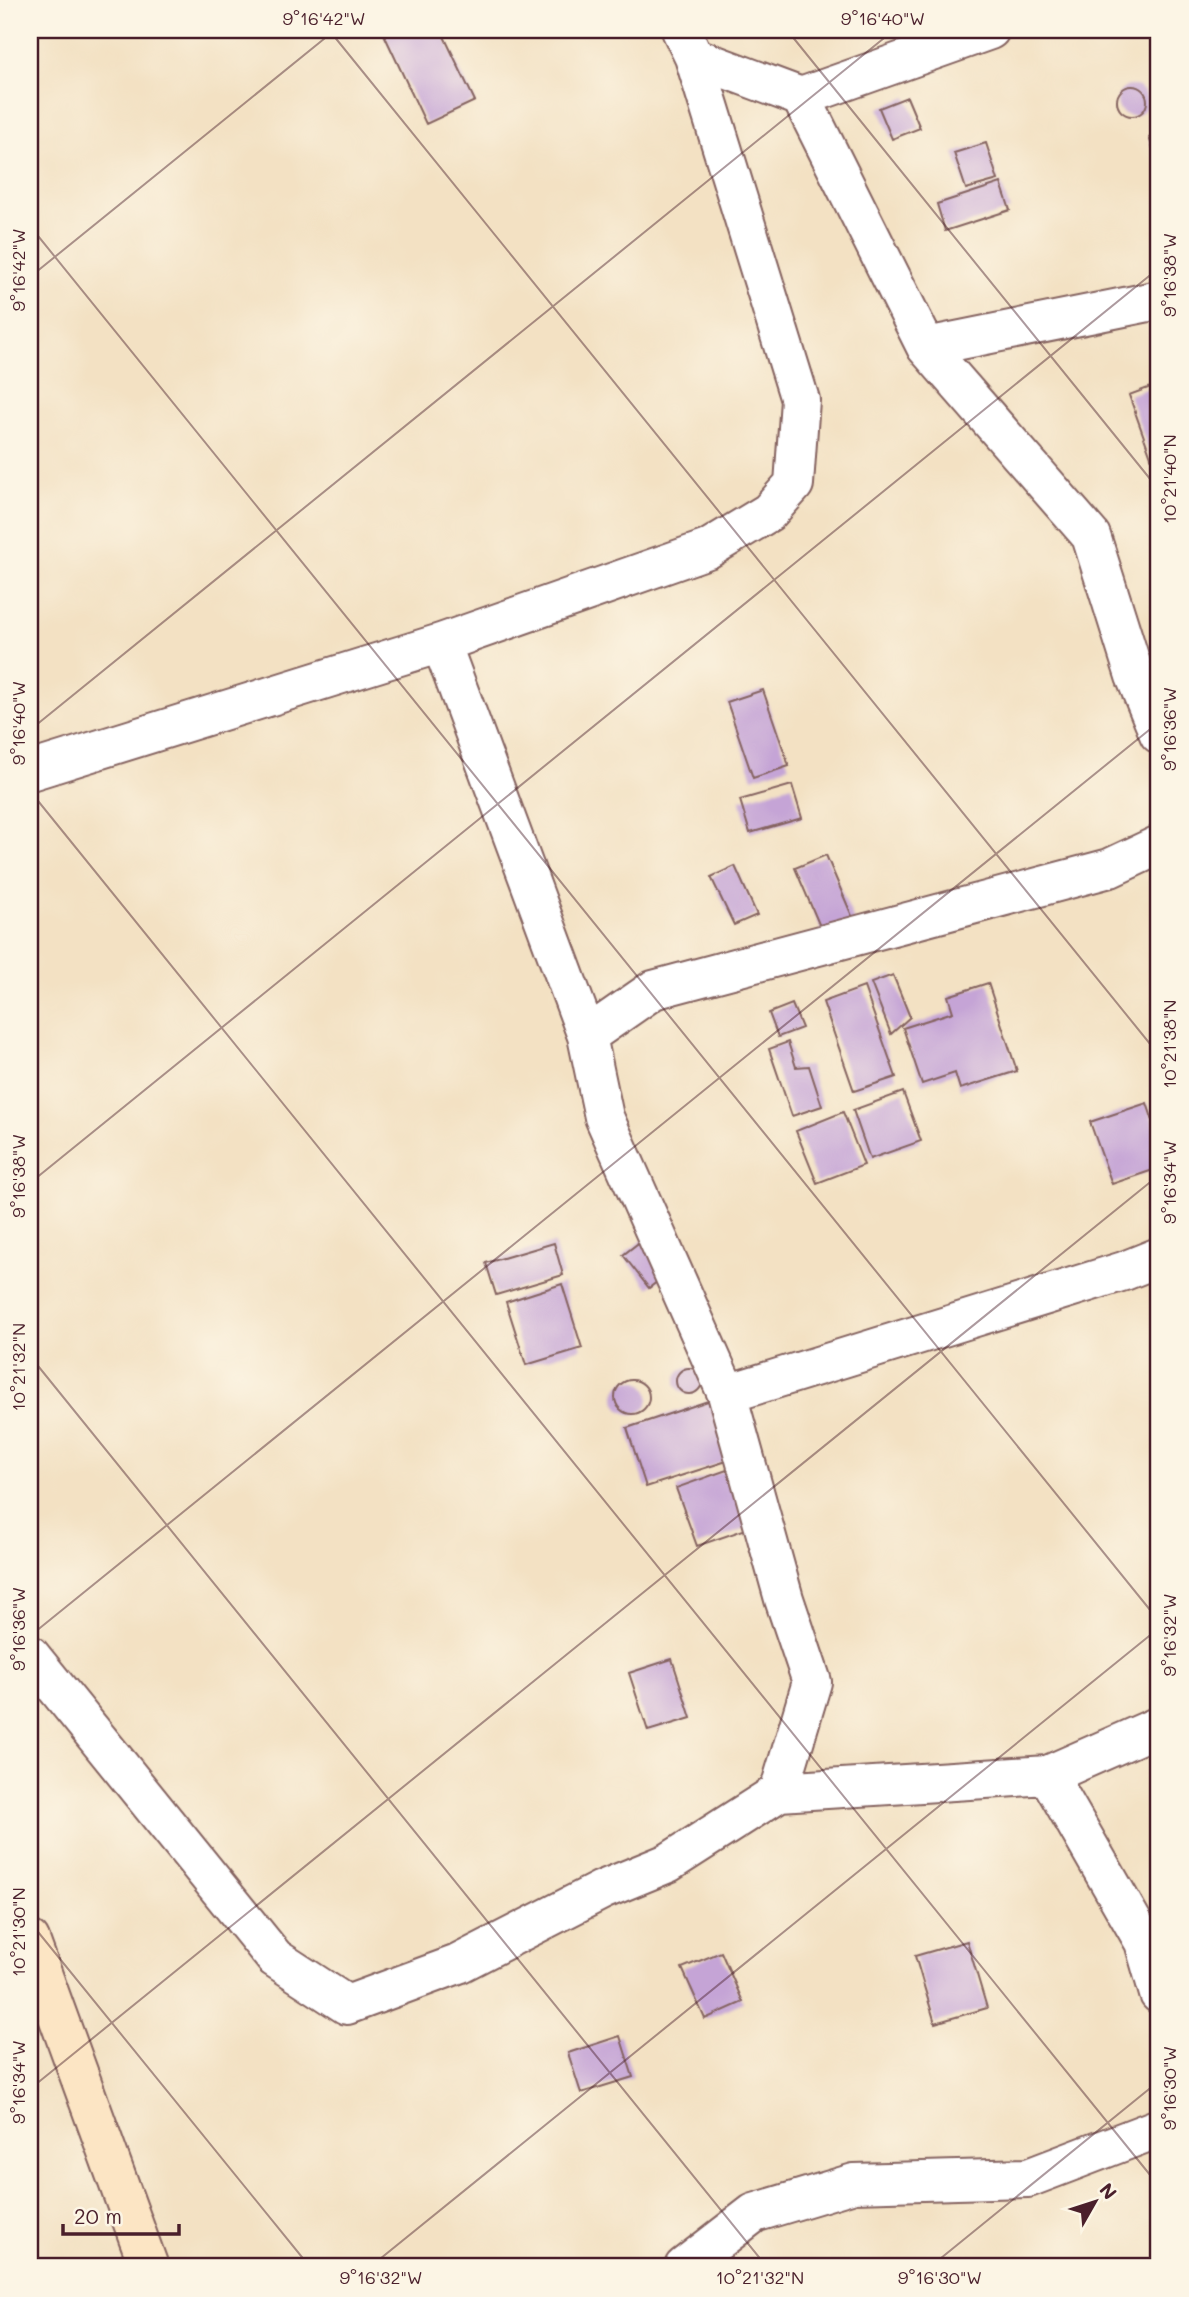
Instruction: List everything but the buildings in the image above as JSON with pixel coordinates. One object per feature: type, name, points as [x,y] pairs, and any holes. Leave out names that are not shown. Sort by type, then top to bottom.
[{"type":"main road","points":[[30,1940],[149,2267]]},
{"type":"street","points":[[801,97],[989,30]]},
{"type":"street","points":[[687,43],[801,97],[926,347],[1091,536],[1135,676],[1159,734]]},
{"type":"street","points":[[30,771],[442,643],[708,549],[769,512],[794,484],[800,400],[687,43]]},
{"type":"street","points":[[926,347],[1159,300]]},
{"type":"street","points":[[442,643],[587,1036],[604,1117],[727,1394],[784,1599],[812,1682],[779,1791]]},
{"type":"street","points":[[587,1036],[653,990],[1110,868],[1159,845]]},
{"type":"street","points":[[727,1394],[1111,1276],[1159,1257]]},
{"type":"street","points":[[30,1655],[275,1958],[347,2005],[458,1964],[602,1890],[668,1863],[779,1791],[1048,1775],[1159,1726]]},
{"type":"street","points":[[1048,1775],[1144,1942],[1159,1994]]},
{"type":"street","points":[[684,2267],[754,2213],[854,2183],[1028,2178],[1159,2128]]}]
